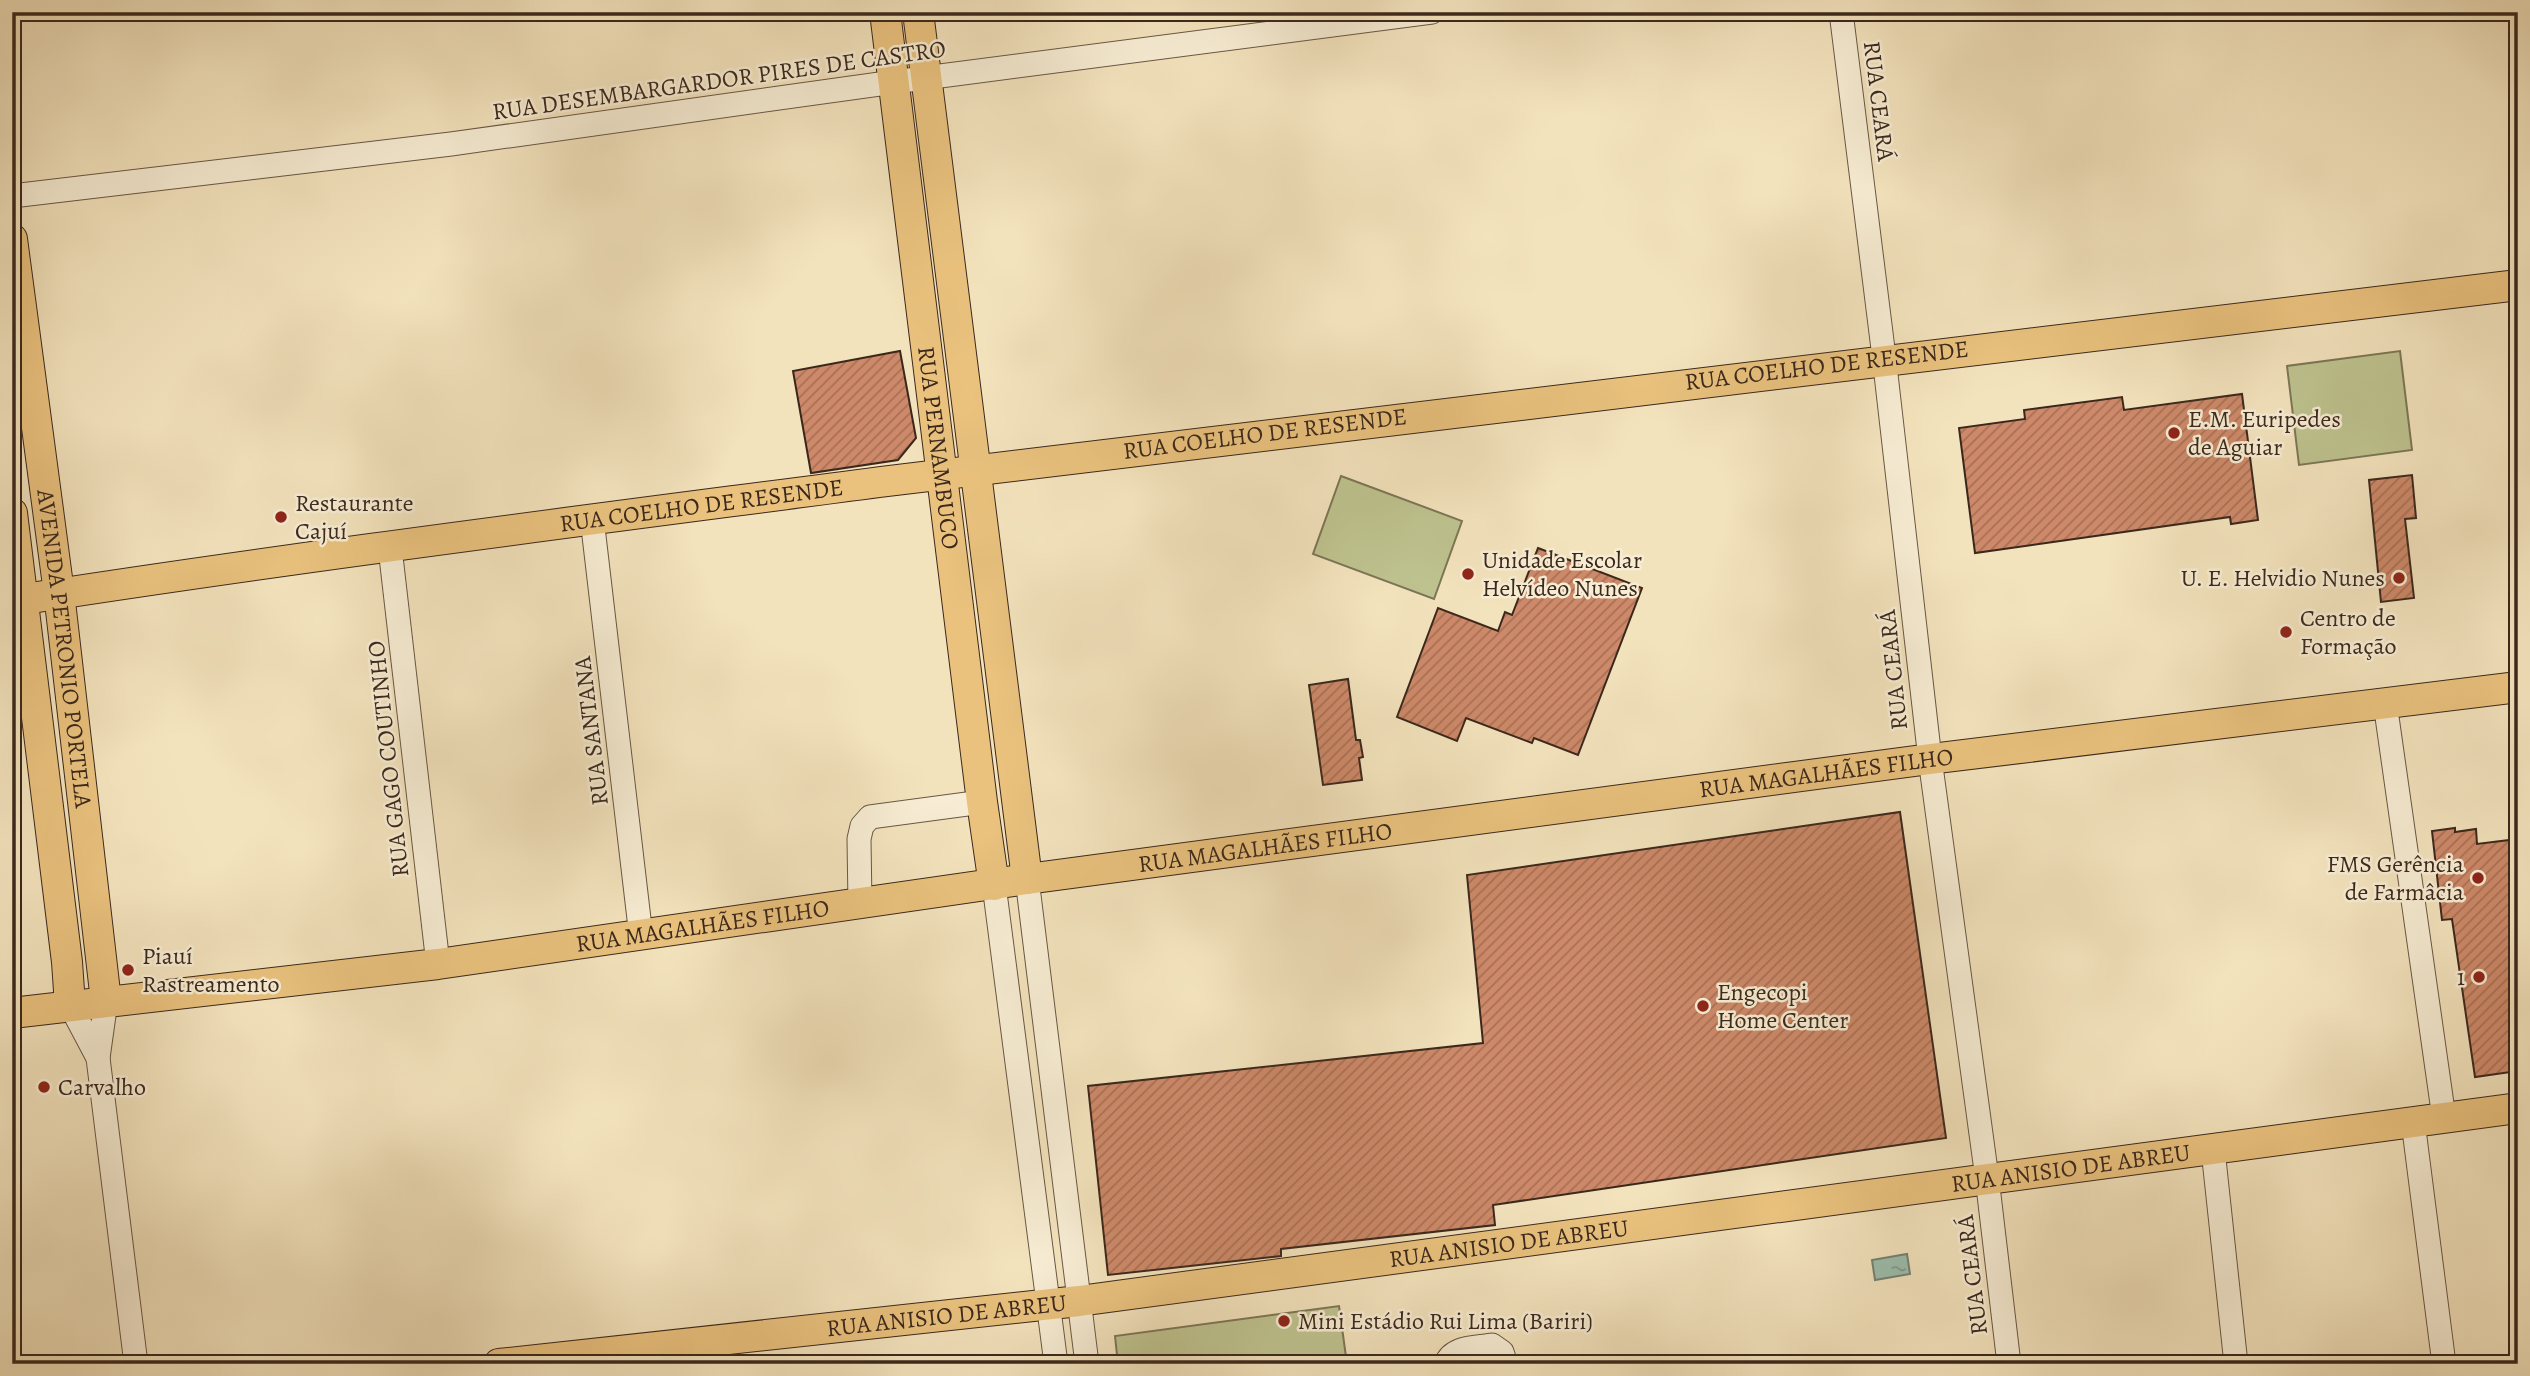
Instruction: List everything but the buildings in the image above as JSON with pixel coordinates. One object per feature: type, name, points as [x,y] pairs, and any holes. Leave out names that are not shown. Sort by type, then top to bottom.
[{"type":"main road","name":"RUA PERNAMBUCO","points":[[885,12],[994,885]]},
{"type":"main road","name":"RUA PERNAMBUCO","points":[[918,12],[1027,879]]},
{"type":"main road","name":"AVENIDA PETRONIO PORTELA","points":[[12,239],[59,593],[106,1001]]},
{"type":"main road","name":"RUA COELHO DE RESENDE","points":[[17,600],[592,519],[976,469],[1884,357],[2518,285]]},
{"type":"main road","name":"AVENIDA PETRONIO PORTELA","points":[[12,513],[17,600],[65,948],[70,1005]]},
{"type":"main road","name":"RUA MAGALHÃES FILHO","points":[[12,1013],[438,964],[1027,879],[1930,759],[2518,687]]},
{"type":"main road","name":"RUA ANISIO DE ABREU","points":[[499,1364],[1079,1300],[2518,1108]]},
{"type":"street","name":"RUA DESEMBARGARDOR PIRES DE CASTRO","points":[[12,197],[451,144],[894,82],[1432,12]]},
{"type":"street","name":"RUA CEARÁ","points":[[1841,12],[1930,759],[1987,1178],[2009,1364]]},
{"type":"street","name":"RUA SANTANA","points":[[592,519],[641,936]]},
{"type":"street","name":"RUA GAGO COUTINHO","points":[[390,548],[438,964]]},
{"type":"street","points":[[2385,703],[2444,1118]]},
{"type":"street","points":[[860,905],[859,839],[862,826],[870,817],[982,802]]},
{"type":"street","points":[[1027,879],[1087,1364]]},
{"type":"street","points":[[994,885],[1056,1364]]},
{"type":"street","name":"AVENIDA PETRONIO PORTELA","points":[[106,1001],[98,1058],[136,1364]]},
{"type":"street","name":"AVENIDA PETRONIO PORTELA","points":[[70,1005],[98,1058]]},
{"type":"street","points":[[2413,1122],[2444,1364]]},
{"type":"street","points":[[2213,1150],[2236,1364]]},
{"type":"street","points":[[1446,1364],[1450,1355],[1456,1351],[1492,1345],[1502,1352],[1506,1364]]},
{"type":"green space","points":[[2400,351],[2412,450],[2299,465],[2287,366]]},
{"type":"green space","points":[[1341,476],[1462,521],[1434,599],[1313,554]]},
{"type":"green space","name":"Mini Estádio Rui Lima (Bariri)","points":[[1339,1306],[1347,1364],[1118,1364],[1115,1336]]},
{"type":"water","points":[[1907,1254],[1910,1274],[1875,1280],[1872,1260]]},
{"type":"place","name":"E.M. Euripedes de Aguiar","points":[[2174,433]]},
{"type":"place","name":"Restaurante Cajuí","points":[[281,517]]},
{"type":"place","name":"Unidade Escolar Helvídeo Nunes","points":[[1468,574]]},
{"type":"place","name":"U. E. Helvidio Nunes","points":[[2399,578]]},
{"type":"place","name":"Centro de Formação","points":[[2286,632]]},
{"type":"place","name":"FMS Gerência de Farmâcia","points":[[2478,878]]},
{"type":"place","name":"Piauí Rastreamento","points":[[128,970]]},
{"type":"place","name":"1","points":[[2479,977]]},
{"type":"place","name":"Engecopi Home Center","points":[[1703,1006]]},
{"type":"place","name":"Carvalho","points":[[44,1087]]},
{"type":"place","name":"Mini Estádio Rui Lima (Bariri)","points":[[1284,1321]]}]
